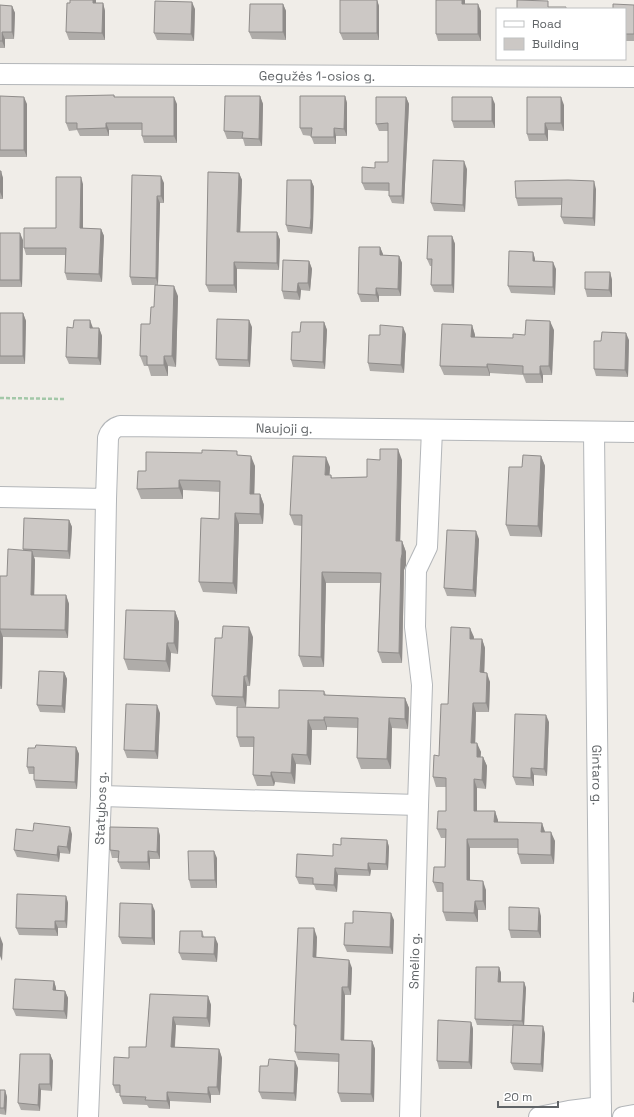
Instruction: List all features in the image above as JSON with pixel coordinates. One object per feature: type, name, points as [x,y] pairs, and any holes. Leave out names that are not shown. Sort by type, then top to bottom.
[{"type":"street","name":"Gegužės 1-osios g.","points":[[0,74],[634,77]]},
{"type":"street","name":"Naujoji g.","points":[[106,499],[108,438],[109,434],[115,427],[120,426],[634,432]]},
{"type":"street","name":"Smėlio g.","points":[[410,1117],[422,685],[415,628],[416,570],[427,548],[432,430]]},
{"type":"street","name":"Gintaro g.","points":[[594,432],[601,1112]]},
{"type":"street","points":[[0,496],[106,499]]},
{"type":"street","name":"Statybos g.","points":[[88,1117],[101,796],[106,499]]},
{"type":"street","points":[[101,796],[418,805]]},
{"type":"street","points":[[539,1117],[569,1111],[601,1112]]},
{"type":"street","points":[[623,1117],[634,1115]]},
{"type":"path","points":[[0,398],[65,399]]},
{"type":"building","points":[[70,0],[93,0],[93,3],[103,3],[102,33],[66,32],[67,3],[70,3]]},
{"type":"building","points":[[340,0],[377,0],[377,33],[340,33]]},
{"type":"building","points":[[436,0],[462,0],[462,4],[478,4],[478,34],[436,34]]},
{"type":"building","points":[[517,0],[548,1],[548,7],[566,7],[566,8],[517,8]]},
{"type":"building","points":[[155,1],[192,2],[191,34],[154,33]]},
{"type":"building","points":[[250,4],[283,4],[283,32],[249,32]]},
{"type":"building","points":[[613,4],[634,5],[634,34],[626,34],[626,8],[613,8]]},
{"type":"building","points":[[0,5],[12,6],[12,32],[2,32],[2,41],[0,41]]},
{"type":"building","points":[[114,95],[114,97],[174,97],[174,136],[142,136],[142,123],[106,123],[106,128],[77,129],[77,123],[66,123],[66,96]]},
{"type":"building","points":[[0,96],[24,97],[24,150],[0,150]]},
{"type":"building","points":[[225,96],[260,96],[259,139],[242,138],[243,132],[224,131]]},
{"type":"building","points":[[300,96],[345,96],[344,129],[334,128],[334,137],[311,137],[312,128],[300,128]]},
{"type":"building","points":[[376,97],[406,97],[402,196],[389,196],[389,183],[362,183],[362,167],[375,168],[375,162],[388,162],[388,123],[376,124]]},
{"type":"building","points":[[452,97],[492,97],[492,121],[452,121]]},
{"type":"building","points":[[527,97],[561,97],[561,123],[545,123],[545,134],[527,134]]},
{"type":"building","points":[[433,160],[464,161],[463,205],[431,203]]},
{"type":"building","points":[[0,171],[1,171],[0,192]]},
{"type":"building","points":[[208,172],[239,173],[237,232],[277,232],[277,263],[234,262],[234,285],[206,285]]},
{"type":"building","points":[[132,175],[161,176],[161,196],[157,196],[156,278],[130,277]]},
{"type":"building","points":[[56,177],[81,177],[80,228],[101,229],[99,274],[65,273],[66,248],[24,248],[24,228],[56,228]]},
{"type":"building","points":[[287,180],[311,180],[310,228],[286,225]]},
{"type":"building","points":[[515,181],[594,181],[593,218],[561,217],[562,198],[516,198]]},
{"type":"building","points":[[0,233],[20,233],[20,280],[0,280]]},
{"type":"building","points":[[428,236],[452,236],[452,285],[431,285],[432,259],[427,259]]},
{"type":"building","points":[[359,247],[380,247],[380,255],[399,256],[398,289],[376,288],[376,295],[358,294]]},
{"type":"building","points":[[509,251],[533,252],[533,261],[553,262],[553,287],[508,286]]},
{"type":"building","points":[[283,260],[309,261],[308,283],[298,283],[297,292],[282,291]]},
{"type":"building","points":[[585,272],[610,272],[609,290],[585,289]]},
{"type":"building","points":[[155,285],[174,286],[172,356],[164,356],[164,365],[147,365],[147,356],[140,356],[141,324],[150,324],[151,307],[154,307]]},
{"type":"building","points":[[0,313],[23,313],[23,356],[0,356]]},
{"type":"building","points":[[217,319],[249,320],[248,360],[216,359]]},
{"type":"building","points":[[74,320],[90,320],[90,328],[99,328],[98,358],[66,357],[67,327],[73,328]]},
{"type":"building","points":[[526,320],[550,321],[549,366],[540,366],[540,374],[523,374],[523,366],[487,364],[487,367],[440,366],[442,324],[472,325],[471,337],[513,338],[513,334],[525,335]]},
{"type":"building","points":[[301,322],[324,322],[323,362],[291,360],[292,332],[300,332]]},
{"type":"building","points":[[380,325],[403,327],[401,365],[368,363],[369,335],[380,335]]},
{"type":"building","points":[[602,332],[626,333],[625,370],[594,369],[594,341],[601,341]]},
{"type":"building","points":[[380,449],[398,449],[396,541],[402,541],[399,653],[378,652],[381,573],[322,572],[321,657],[299,656],[302,515],[290,515],[293,456],[326,457],[325,475],[331,475],[331,478],[367,477],[367,459],[380,460]]},
{"type":"building","points":[[202,450],[237,451],[237,455],[251,456],[250,494],[260,494],[260,514],[235,513],[233,583],[199,582],[201,518],[219,519],[220,481],[179,480],[179,488],[137,489],[138,471],[146,471],[146,452],[202,453]]},
{"type":"building","points":[[523,455],[541,456],[538,526],[506,525],[509,467],[522,467]]},
{"type":"building","points":[[24,518],[69,520],[68,551],[23,549]]},
{"type":"building","points":[[447,530],[476,531],[473,590],[444,588]]},
{"type":"building","points":[[8,549],[32,551],[31,595],[66,595],[65,630],[0,629],[0,576],[7,576]]},
{"type":"building","points":[[126,610],[175,611],[174,643],[167,643],[166,661],[124,659]]},
{"type":"building","points":[[223,626],[249,627],[247,676],[244,676],[243,697],[212,696],[215,638],[222,638]]},
{"type":"building","points":[[451,627],[470,628],[470,639],[482,639],[480,672],[487,673],[486,703],[473,703],[471,743],[477,743],[477,757],[483,757],[482,780],[474,779],[474,811],[495,811],[494,822],[542,823],[541,832],[551,832],[551,855],[518,854],[518,839],[467,839],[467,880],[483,881],[483,901],[475,901],[474,913],[443,912],[443,883],[433,882],[434,867],[445,867],[446,829],[437,829],[438,811],[446,811],[446,778],[433,777],[434,755],[439,756],[441,704],[448,704]]},
{"type":"building","points":[[39,671],[64,672],[62,706],[37,705]]},
{"type":"building","points":[[279,690],[324,691],[324,695],[405,698],[405,719],[389,718],[387,759],[357,758],[358,718],[324,717],[324,720],[308,720],[307,755],[292,754],[291,773],[271,772],[271,776],[253,775],[254,737],[237,737],[237,707],[279,708]]},
{"type":"building","points":[[126,704],[157,705],[155,751],[124,750]]},
{"type":"building","points":[[515,714],[546,715],[544,769],[531,768],[531,778],[513,777]]},
{"type":"building","points":[[36,745],[76,747],[75,782],[34,780],[34,767],[27,767],[28,748],[35,748]]},
{"type":"building","points":[[34,823],[70,827],[67,847],[58,846],[57,855],[14,850],[16,829],[33,831]]},
{"type":"building","points":[[110,827],[158,828],[157,852],[148,851],[148,862],[118,862],[119,851],[110,850]]},
{"type":"building","points":[[341,838],[387,840],[386,864],[368,863],[368,870],[335,868],[334,885],[313,884],[313,878],[296,877],[297,854],[333,856],[333,844],[341,845]]},
{"type":"building","points":[[188,851],[214,851],[215,880],[189,880]]},
{"type":"building","points":[[17,894],[66,896],[65,921],[55,921],[55,929],[16,928]]},
{"type":"building","points":[[120,903],[152,904],[152,938],[119,937]]},
{"type":"building","points":[[509,907],[539,908],[538,931],[509,930]]},
{"type":"building","points":[[353,911],[391,913],[390,947],[344,945],[345,923],[353,923]]},
{"type":"building","points":[[298,928],[314,928],[313,957],[349,960],[348,987],[342,987],[341,1040],[372,1041],[371,1094],[338,1093],[339,1054],[295,1052],[296,1025],[294,1025]]},
{"type":"building","points":[[180,931],[202,931],[202,937],[215,937],[214,954],[179,953]]},
{"type":"building","points":[[476,967],[499,967],[498,982],[524,982],[522,1021],[475,1019]]},
{"type":"building","points":[[15,979],[54,981],[53,990],[65,991],[64,1011],[13,1009]]},
{"type":"building","points":[[150,994],[208,996],[207,1018],[173,1017],[171,1047],[219,1049],[217,1087],[208,1087],[208,1094],[167,1092],[167,1101],[145,1100],[146,1097],[120,1096],[120,1085],[113,1085],[114,1057],[129,1058],[129,1047],[146,1047]]},
{"type":"building","points":[[438,1020],[471,1022],[469,1062],[437,1061]]},
{"type":"building","points":[[513,1025],[543,1026],[541,1064],[511,1063]]},
{"type":"building","points":[[20,1054],[50,1054],[50,1084],[39,1084],[38,1105],[18,1103]]},
{"type":"building","points":[[269,1059],[295,1061],[294,1093],[259,1092],[260,1066],[268,1066]]},
{"type":"building","points":[[0,1090],[5,1090],[4,1108],[0,1108]]}]
